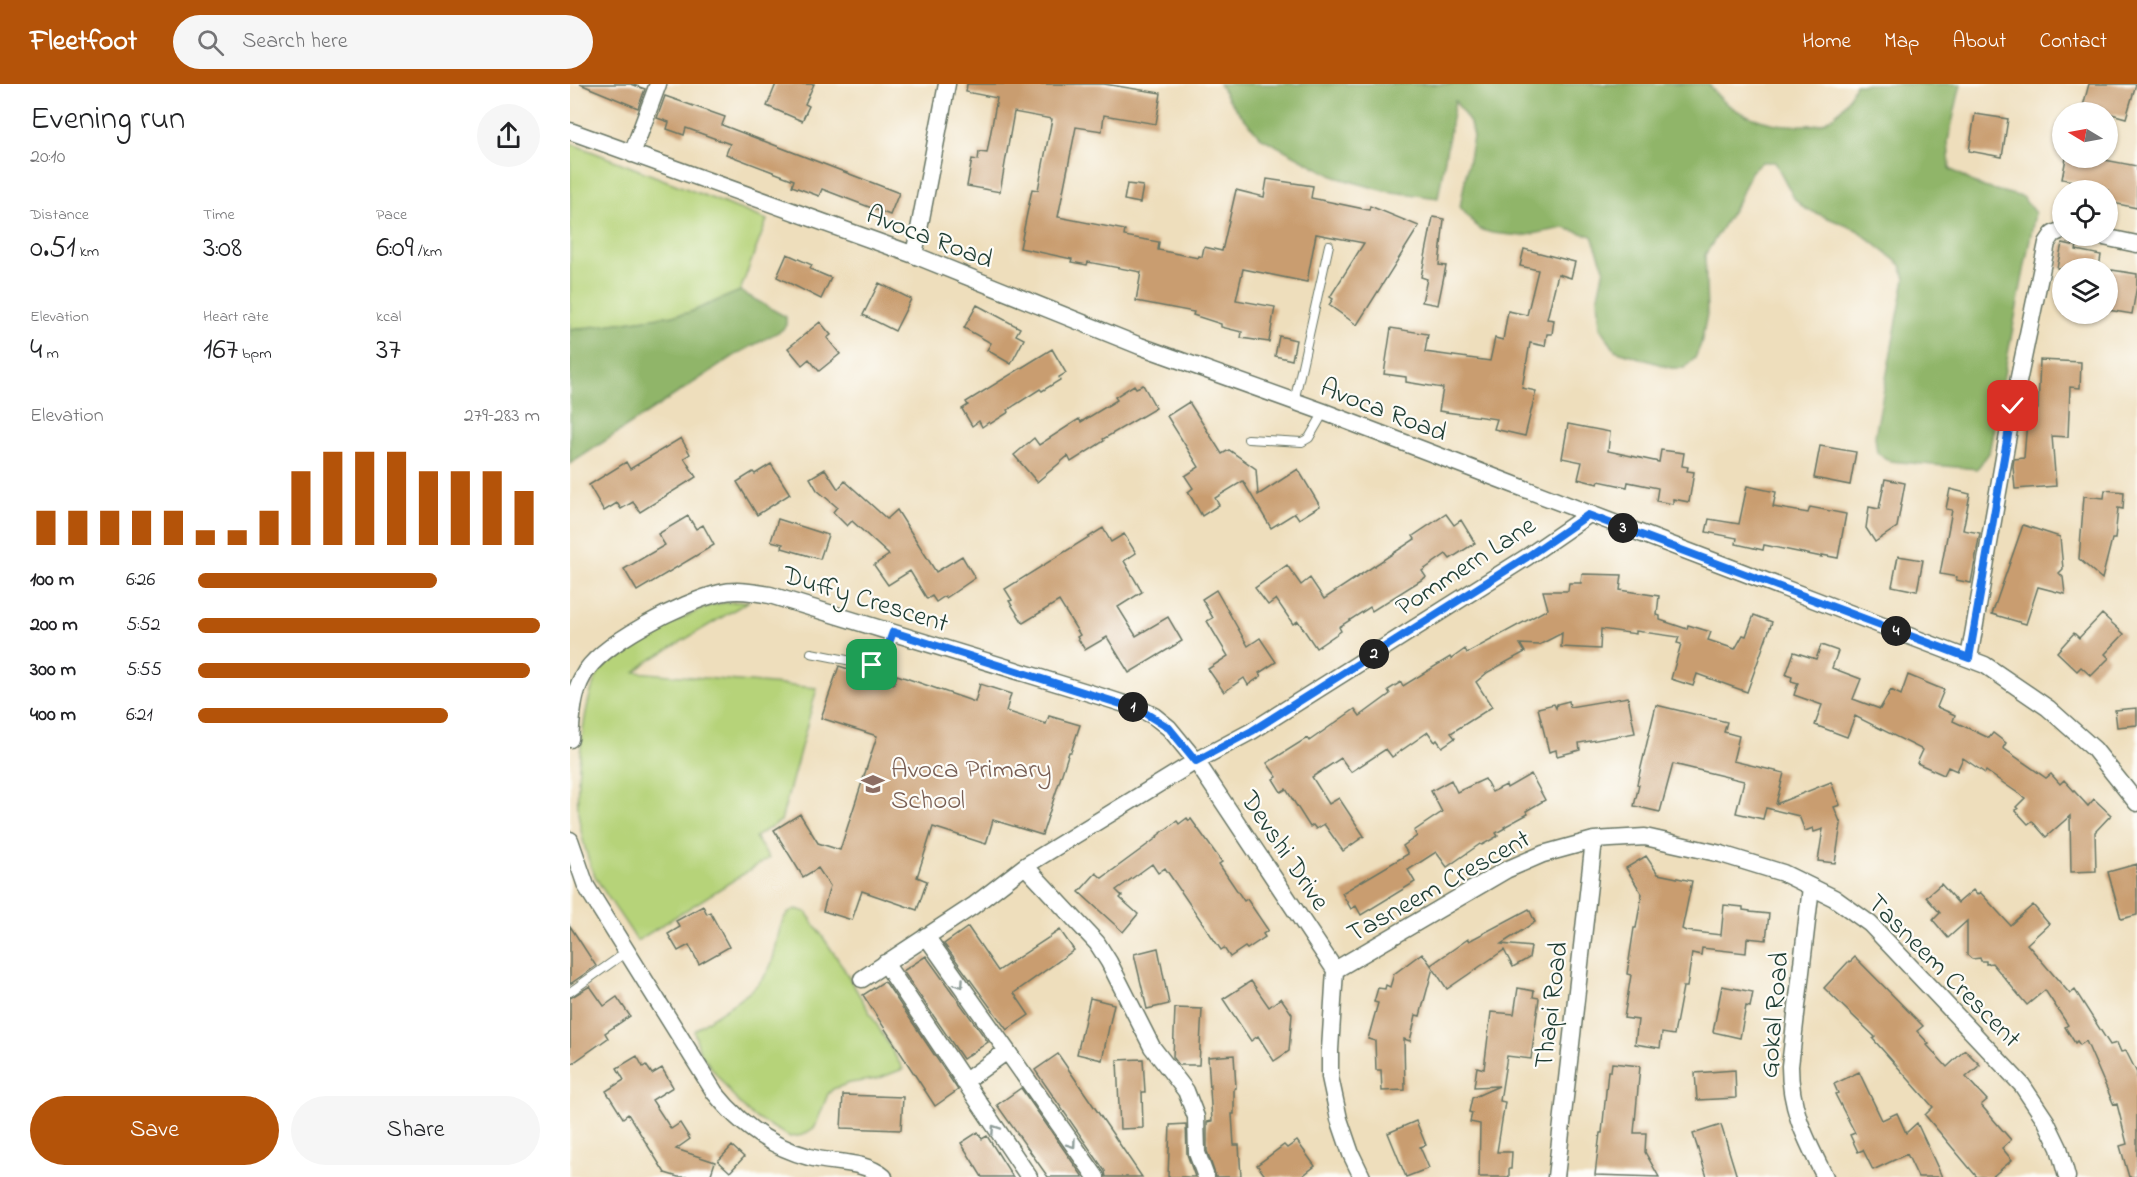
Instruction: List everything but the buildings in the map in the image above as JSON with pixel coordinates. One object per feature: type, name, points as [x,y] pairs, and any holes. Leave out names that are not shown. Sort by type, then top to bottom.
[{"type":"street","points":[[632,154],[658,84]]},
{"type":"street","points":[[914,255],[947,84]]},
{"type":"street","name":"Avoca Road","points":[[570,131],[914,255],[1140,346],[1324,412],[1588,515],[1985,664],[2048,708],[2094,749],[2137,803]]},
{"type":"street","points":[[1969,658],[2013,406],[2047,243],[2052,236]]},
{"type":"street","points":[[2118,240],[2137,244]]},
{"type":"street","name":"Pommern Lane","points":[[862,979],[973,906],[1025,866],[1196,761],[1262,724],[1527,557],[1588,515]]},
{"type":"street","name":"Duffy Crescent","points":[[570,739],[575,693],[583,674],[595,660],[647,625],[688,603],[721,593],[743,591],[770,595],[1140,710],[1169,728],[1196,761]]},
{"type":"street","name":"Devshi Drive","points":[[1196,761],[1335,970]]},
{"type":"street","name":"Tasneem Crescent","points":[[1335,970],[1506,870],[1544,854],[1594,840],[1645,837],[1721,854],[1783,873],[1834,898],[1870,924],[2022,1085],[2046,1121],[2059,1148],[2067,1177]]},
{"type":"street","points":[[570,840],[586,886],[715,1093],[730,1112],[774,1143],[809,1157],[865,1167],[879,1172],[884,1177]]},
{"type":"street","name":"Thapi Road","points":[[1556,1177],[1594,840]]},
{"type":"street","points":[[1025,866],[1097,943],[1152,1047],[1186,1091],[1196,1117],[1197,1153],[1206,1177]]},
{"type":"street","name":"Gokal Road","points":[[1811,887],[1790,1081],[1795,1112],[1825,1177]]},
{"type":"street","points":[[926,936],[1096,1177]]},
{"type":"street","points":[[885,963],[1029,1177]]},
{"type":"street","points":[[1335,970],[1330,1077],[1339,1119],[1350,1154],[1362,1177]]},
{"type":"street","points":[[964,1082],[1007,1051]]},
{"type":"lane","points":[[1294,402],[1329,244]]},
{"type":"lane","points":[[1248,439],[1302,442],[1309,438],[1324,412]]},
{"type":"lane","points":[[812,653],[872,665],[878,664],[885,655],[893,632]]},
{"type":"lane","points":[[570,992],[628,951]]},
{"type":"green space","points":[[1219,84],[1709,84],[1727,104],[1739,111],[1766,122],[1793,125],[1818,124],[1830,118],[1844,106],[1855,84],[1961,84],[1948,141],[1950,169],[1980,186],[2022,197],[2035,213],[1989,453],[1977,469],[1890,461],[1877,453],[1875,436],[1905,279],[1901,265],[1857,230],[1804,208],[1794,198],[1775,162],[1762,162],[1751,172],[1738,202],[1705,255],[1707,314],[1701,344],[1695,358],[1684,368],[1671,368],[1615,350],[1600,328],[1598,296],[1604,268],[1592,236],[1564,228],[1522,236],[1492,233],[1479,229],[1460,207],[1473,137],[1470,123],[1455,101],[1438,198],[1385,191],[1335,177],[1260,137],[1228,99]]},
{"type":"green space","points":[[570,143],[767,220],[740,291],[688,313],[570,330]]},
{"type":"green space","points":[[740,291],[786,317],[786,325],[782,330],[737,354],[570,464],[570,330],[688,313]]},
{"type":"green space","points":[[749,601],[647,662],[635,672],[817,688],[781,821],[755,837],[769,858],[637,941],[595,876],[585,848],[579,819],[579,764],[585,718],[595,680],[602,668],[610,661],[675,622],[717,604]]},
{"type":"green space","points":[[796,909],[806,912],[841,964],[903,1069],[877,1079],[850,1083],[833,1089],[828,1094],[815,1127],[803,1135],[790,1137],[752,1116],[737,1101],[700,1053],[694,1031],[744,996],[762,979],[772,962],[784,918]]},
{"type":"place","name":"Avoca Primary School","points":[[873,784]]},
{"type":"route","points":[[872,665],[878,664],[885,655],[893,632],[1140,710],[1169,728],[1196,761],[1252,731],[1527,557],[1588,515],[1969,658],[2013,406]]}]
